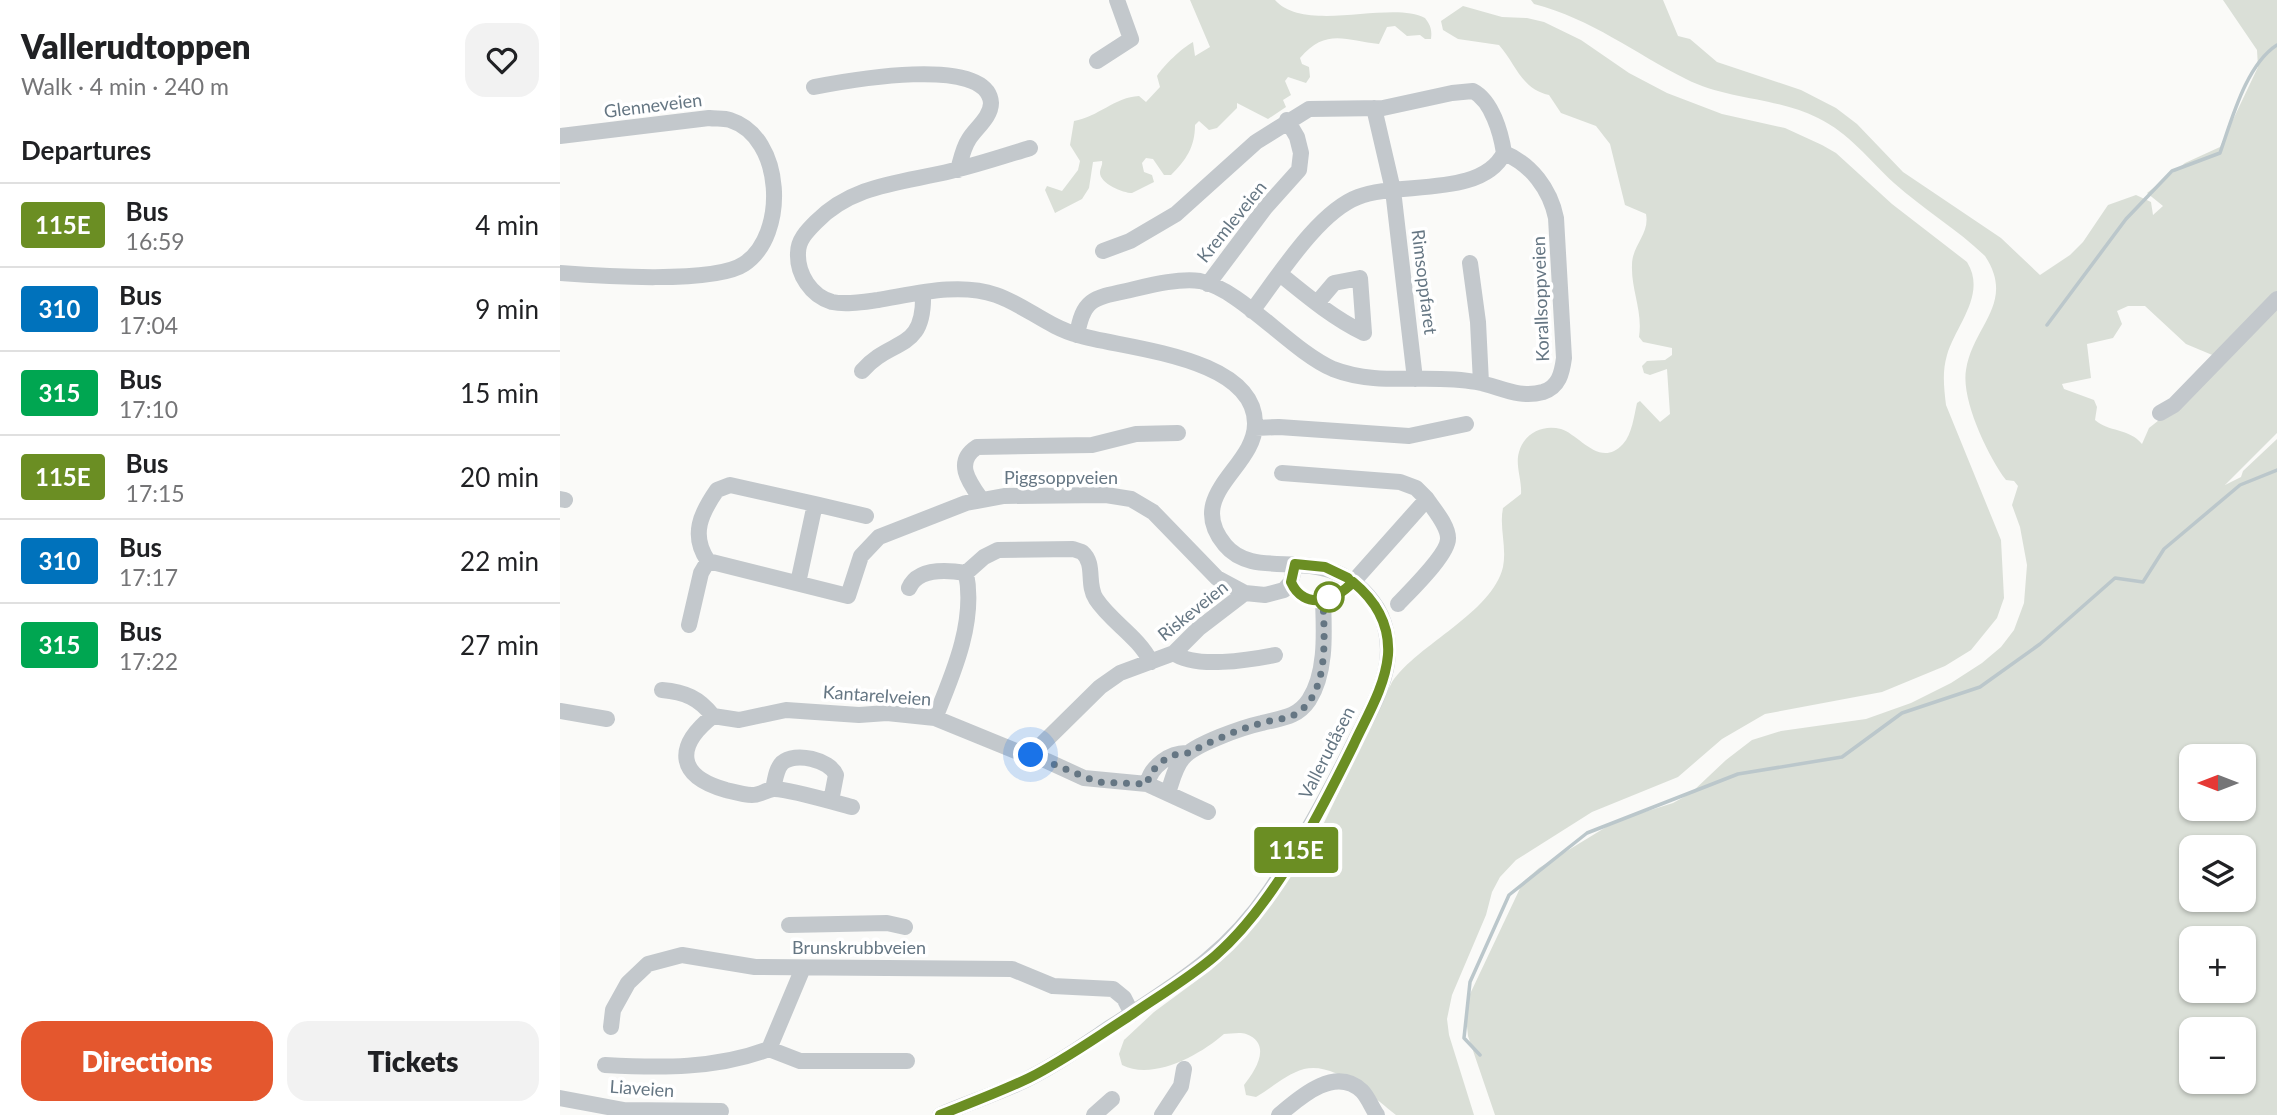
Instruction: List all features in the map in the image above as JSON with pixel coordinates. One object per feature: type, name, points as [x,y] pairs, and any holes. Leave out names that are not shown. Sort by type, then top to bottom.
[{"type":"street","points":[[1097,61],[1130,39],[1117,0]]},
{"type":"street","points":[[814,87],[902,74],[974,80],[987,90],[991,100],[990,110],[969,138],[958,170]]},
{"type":"street","name":"Kremleveien","points":[[1103,251],[1130,241],[1176,214],[1256,142],[1287,120],[1317,107],[1374,108],[1473,91],[1487,104],[1499,132],[1504,153]]},
{"type":"street","name":"Rimsoppfaret","points":[[1374,108],[1393,190],[1415,379]]},
{"type":"street","name":"Glenneveien","points":[[560,136],[709,118],[731,120],[753,136],[766,156],[773,175],[775,201],[763,245],[745,264],[727,272],[702,276],[560,273]]},
{"type":"street","name":"Kremleveien","points":[[1077,335],[1083,309],[1094,299],[1161,285],[1193,281],[1208,284],[1265,208],[1299,170],[1301,153],[1287,120]]},
{"type":"street","points":[[1030,148],[958,170],[885,183],[855,194],[821,216],[800,242],[800,271],[813,290],[830,302],[851,303],[959,289],[992,293],[1077,335],[1158,352],[1222,376],[1237,385],[1248,397],[1254,411],[1255,428],[1279,427],[1409,436],[1466,424]]},
{"type":"street","points":[[1252,311],[1313,233],[1345,204],[1365,195],[1468,179],[1488,170],[1504,153]]},
{"type":"street","name":"Korallsoppveien","points":[[1208,284],[1252,311],[1291,342],[1336,370],[1372,378],[1481,383],[1510,393],[1537,393],[1551,388],[1563,369],[1565,338],[1554,208],[1535,175],[1504,153]]},
{"type":"street","points":[[1470,263],[1479,334],[1481,383]]},
{"type":"street","points":[[1280,274],[1317,303]]},
{"type":"street","points":[[862,371],[878,357],[904,344],[915,332],[921,316],[923,293]]},
{"type":"street","points":[[2160,413],[2174,405],[2277,299]]},
{"type":"street","name":"Vallerudåsen","points":[[940,1115],[1032,1077],[1194,972],[1234,937],[1261,903],[1296,850],[1338,777],[1378,694],[1388,656],[1387,636],[1380,613],[1353,582],[1325,567],[1264,563],[1240,557],[1225,545],[1214,525],[1213,510],[1218,491],[1249,449],[1255,428]]},
{"type":"street","name":"Piggsoppveien","points":[[981,499],[967,478],[964,468],[969,454],[977,447],[1092,445],[1136,434],[1178,433]]},
{"type":"street","points":[[1282,474],[1400,482],[1416,488],[1427,499],[1447,531],[1449,541],[1443,553],[1398,604]]},
{"type":"street","points":[[689,625],[701,573],[708,561],[701,550],[698,523],[717,490],[730,485],[866,516]]},
{"type":"street","name":"Piggsoppveien","points":[[708,561],[848,596],[861,556],[870,543],[899,528],[981,499],[1017,495],[1106,495],[1131,499],[1153,512],[1217,578],[1245,593]]},
{"type":"street","points":[[1353,582],[1427,499]]},
{"type":"street","points":[[797,583],[815,504]]},
{"type":"street","points":[[909,588],[911,582],[923,574],[947,570],[966,573],[991,553],[1004,549],[1073,549],[1082,552],[1089,561],[1094,595],[1143,648],[1151,662]]},
{"type":"street","points":[[1245,593],[1265,595],[1284,590],[1291,582],[1295,564]]},
{"type":"street","points":[[935,718],[962,645],[969,593],[966,573]]},
{"type":"street","name":"Riskeveien","points":[[1031,755],[1101,687],[1120,673],[1174,653],[1198,629],[1245,593]]},
{"type":"street","points":[[1168,793],[1178,765],[1188,753],[1256,724],[1290,717],[1303,708],[1310,699],[1320,673],[1323,600]]},
{"type":"street","points":[[1174,653],[1185,660],[1202,662],[1275,655]]},
{"type":"street","points":[[662,690],[680,691],[692,696],[702,702],[713,716],[700,726],[688,743],[686,755],[690,771],[697,779],[740,793],[752,795],[773,789],[852,807]]},
{"type":"street","name":"Kantarelveien","points":[[713,716],[739,720],[786,710],[859,715],[887,713],[935,718],[1097,782],[1147,784],[1208,811]]},
{"type":"street","points":[[560,711],[607,719]]},
{"type":"street","points":[[1147,784],[1150,774],[1169,757],[1178,752],[1188,753]]},
{"type":"street","points":[[773,789],[779,766],[784,760],[799,757],[821,762],[834,770],[836,775],[831,801]]},
{"type":"street","points":[[789,925],[887,923],[905,927]]},
{"type":"street","name":"Brunskrubbveien","points":[[611,1027],[613,1010],[628,983],[648,964],[692,955],[755,967],[1012,970],[1053,986],[1114,989],[1124,998],[1132,1014]]},
{"type":"street","points":[[769,1049],[803,968]]},
{"type":"street","points":[[605,1065],[688,1067],[754,1055],[769,1049],[800,1061],[907,1061]]},
{"type":"street","points":[[1162,1115],[1181,1086],[1184,1069]]},
{"type":"street","points":[[1279,1115],[1306,1092],[1326,1083],[1344,1083],[1361,1090],[1377,1115]]},
{"type":"street","name":"Liaveien","points":[[560,1098],[624,1110],[721,1111]]},
{"type":"street","points":[[1094,1115],[1112,1099]]},
{"type":"shaded area","points":[[1190,0],[1275,0],[1289,10],[1306,15],[1410,13],[1425,18],[1431,28],[1431,39],[1420,35],[1407,36],[1395,26],[1387,27],[1379,44],[1337,38],[1319,42],[1300,58],[1302,64],[1309,67],[1310,77],[1306,83],[1288,77],[1285,81],[1291,95],[1283,100],[1286,107],[1268,119],[1237,103],[1237,108],[1217,128],[1209,130],[1199,121],[1195,125],[1189,153],[1171,175],[1164,175],[1153,159],[1146,158],[1142,163],[1144,172],[1152,175],[1154,182],[1132,193],[1103,180],[1100,172],[1102,161],[1093,162],[1089,188],[1082,199],[1055,213],[1045,190],[1047,186],[1062,191],[1078,170],[1080,161],[1070,145],[1074,121],[1091,116],[1130,97],[1139,96],[1146,102],[1160,87],[1157,76],[1179,52],[1193,42],[1195,56],[1210,47]]},
{"type":"shaded area","points":[[1531,0],[1663,0],[1678,36],[1690,39],[1717,62],[1801,90],[1836,108],[1857,124],[1903,172],[2001,238],[2040,275],[2070,255],[2083,242],[2108,205],[2136,195],[2151,202],[2153,215],[2163,206],[2147,193],[2185,163],[2220,147],[2258,67],[2257,50],[2223,0],[2277,0],[2277,433],[2225,485],[2241,477],[2243,471],[2277,439],[2277,1115],[1495,1115],[1468,1036],[1466,1017],[1470,994],[1523,882],[1539,868],[1616,821],[1673,803],[1691,793],[1752,740],[1781,731],[1866,719],[1911,703],[1951,683],[1982,663],[2001,647],[2014,630],[2024,603],[2027,565],[2020,527],[2012,505],[2018,486],[2014,481],[2006,480],[1984,443],[1972,412],[1966,382],[1970,354],[1994,301],[1996,287],[1985,256],[1894,183],[1849,139],[1829,124],[1802,111],[1702,86],[1594,27],[1534,4]],"holes":[[[2128,306],[2145,306],[2186,344],[2217,357],[2178,405],[2149,428],[2142,444],[2131,435],[2100,424],[2095,420],[2097,407],[2094,400],[2064,389],[2062,384],[2091,378],[2087,344],[2113,338],[2122,324],[2117,311]]]},
{"type":"shaded area","points":[[1463,6],[1502,17],[1544,22],[1581,40],[1629,73],[1667,93],[1722,114],[1785,128],[1822,145],[1836,153],[1892,204],[1967,262],[1974,286],[1968,309],[1945,361],[1945,399],[2001,540],[2004,598],[1997,618],[1971,650],[1945,666],[1882,692],[1765,714],[1722,739],[1678,777],[1592,812],[1516,860],[1500,877],[1492,892],[1486,915],[1452,995],[1447,1019],[1449,1035],[1474,1115],[1396,1115],[1354,1083],[1328,1070],[1316,1068],[1291,1074],[1256,1097],[1246,1095],[1244,1085],[1257,1065],[1260,1051],[1254,1038],[1244,1033],[1224,1034],[1202,1050],[1162,1068],[1134,1069],[1122,1065],[1119,1054],[1124,1040],[1154,1012],[1211,970],[1240,941],[1321,829],[1392,682],[1419,654],[1470,614],[1496,584],[1504,560],[1503,508],[1521,494],[1518,457],[1525,440],[1541,429],[1561,429],[1590,448],[1606,453],[1615,451],[1626,440],[1637,403],[1640,401],[1660,422],[1670,414],[1667,369],[1650,375],[1644,373],[1642,366],[1647,361],[1665,360],[1672,355],[1672,348],[1643,342],[1639,337],[1632,265],[1635,251],[1646,228],[1646,214],[1625,205],[1610,144],[1596,126],[1561,113],[1549,95],[1525,82],[1499,45],[1458,39],[1443,30],[1441,21]]},
{"type":"waterway","points":[[2047,325],[2126,219],[2172,171],[2220,153],[2241,94],[2257,66],[2277,45]]},
{"type":"waterway","points":[[1480,1055],[1464,1038],[1470,982],[1509,895],[1587,833],[1738,774],[1842,757],[1902,713],[1980,687],[2040,644],[2115,578],[2143,582],[2164,549],[2240,485],[2277,470]]},
{"type":"bus line","name":"115E","points":[[940,1115],[1032,1077],[1157,998],[1223,949],[1261,903],[1322,807],[1378,694],[1384,674],[1388,656],[1384,624],[1375,605],[1361,588],[1353,582],[1347,589],[1323,600],[1313,601],[1300,597],[1291,582],[1295,564],[1325,567],[1348,578]]},
{"type":"route","points":[[1031,755],[1097,782],[1147,784],[1150,774],[1178,752],[1188,753],[1256,724],[1290,717],[1303,708],[1316,686],[1322,659],[1323,600],[1329,597]]}]
